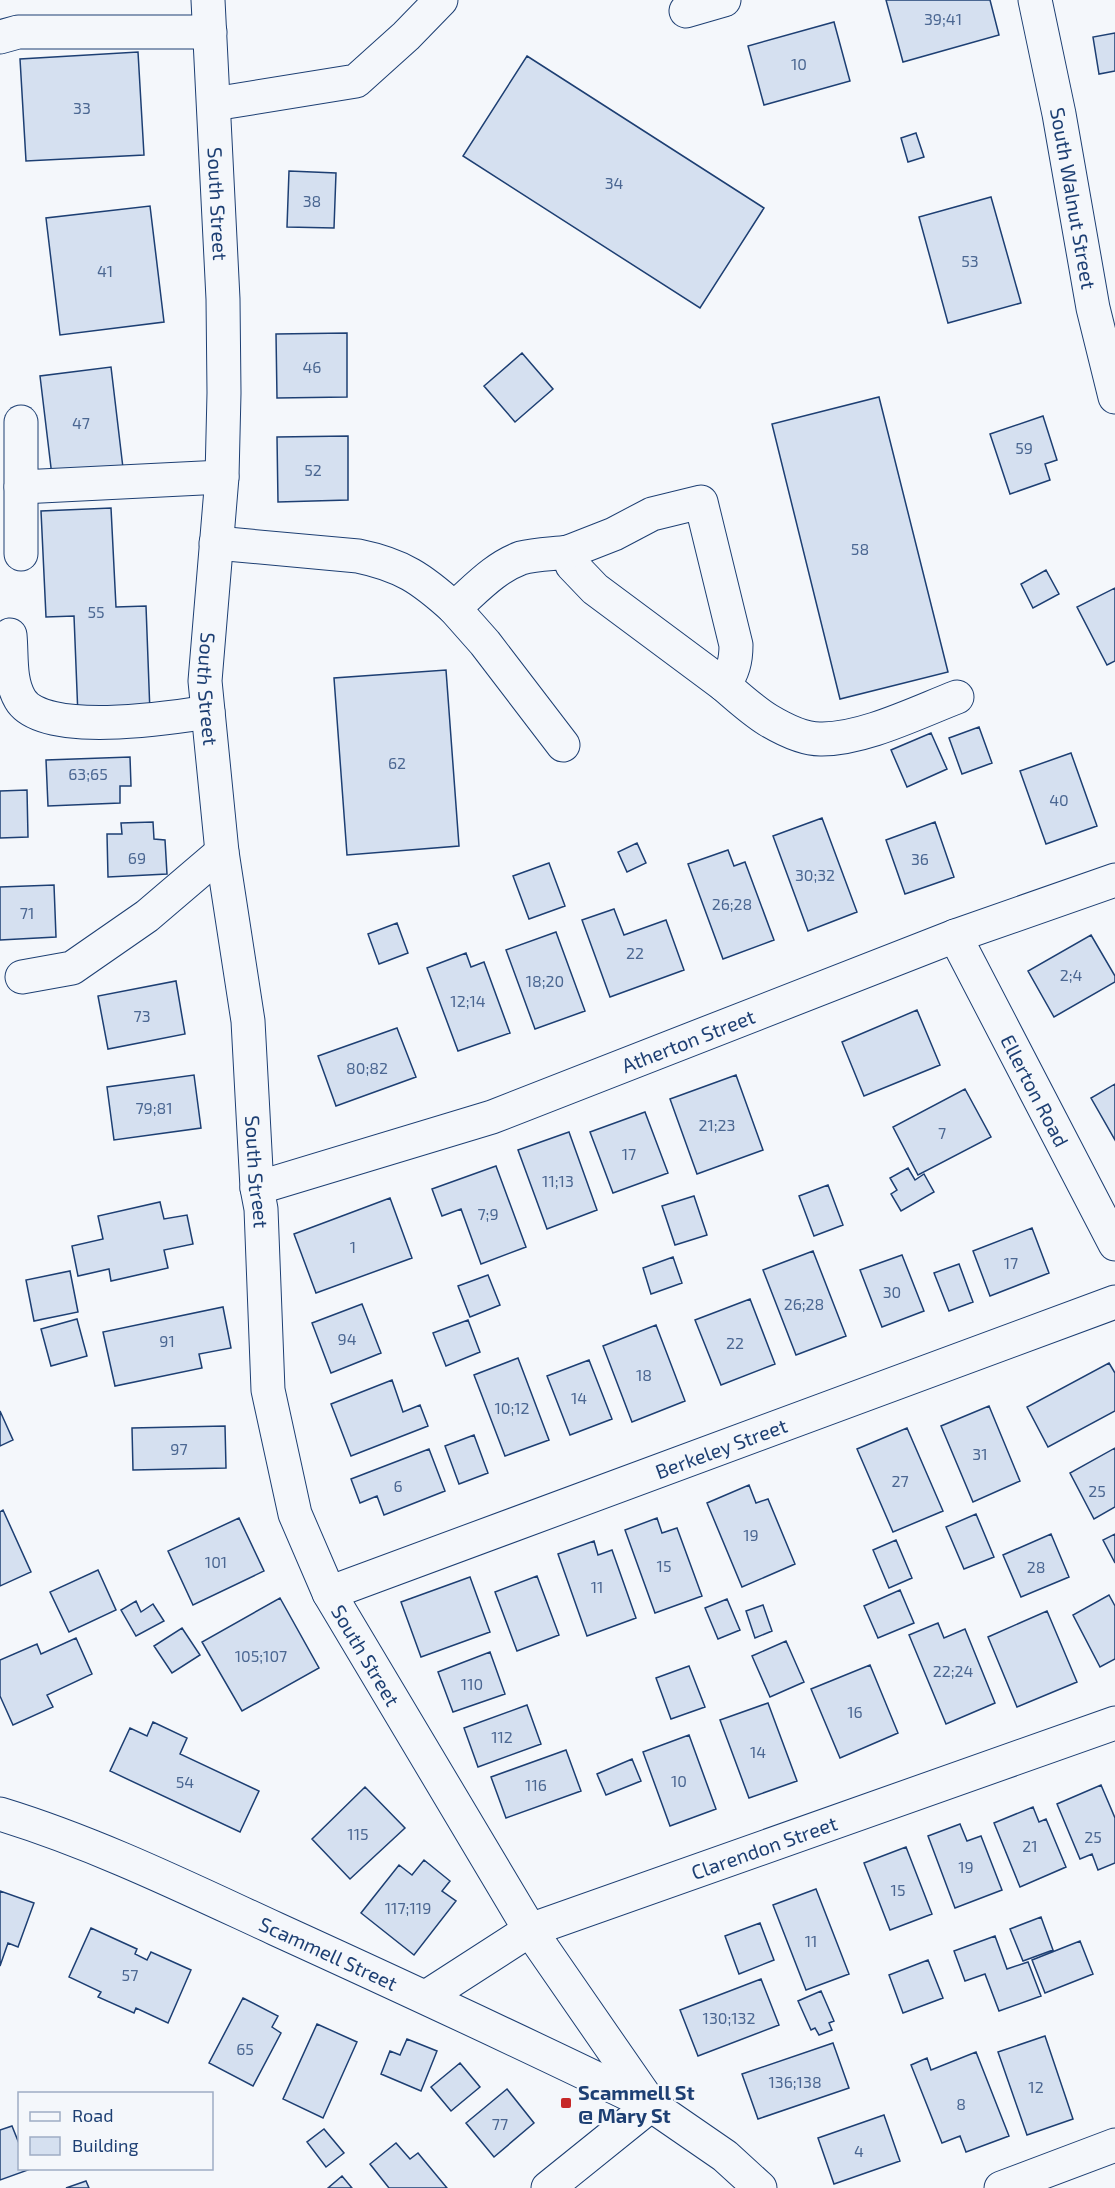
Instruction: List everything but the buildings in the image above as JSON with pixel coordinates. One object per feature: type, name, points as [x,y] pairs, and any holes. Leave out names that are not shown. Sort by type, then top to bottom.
[{"type":"street","name":"South Street","points":[[208,0],[225,344],[222,477],[205,681],[222,852],[248,1021],[257,1188],[261,1209],[267,1390],[295,1514],[329,1593],[530,1930],[651,2105],[716,2149],[760,2188]]},
{"type":"street","points":[[214,104],[356,81],[406,36],[441,0]]},
{"type":"street","points":[[686,11],[724,0]]},
{"type":"street","name":"South Walnut Street","points":[[1035,0],[1059,114],[1093,308],[1115,397]]},
{"type":"street","points":[[0,37],[18,32],[210,32]]},
{"type":"street","points":[[21,422],[21,554]]},
{"type":"street","points":[[21,487],[222,477]]},
{"type":"street","points":[[454,608],[495,572],[524,557],[568,552],[614,534],[652,514],[701,502],[736,645],[736,661],[724,686]]},
{"type":"street","points":[[216,543],[358,556],[397,566],[417,578],[454,608],[485,643],[563,745]]},
{"type":"street","points":[[568,552],[572,565],[596,589],[767,719],[799,735],[819,739],[863,733],[957,697]]},
{"type":"street","points":[[10,635],[14,684],[21,700],[30,709],[58,719],[122,723],[154,721],[208,712]]},
{"type":"street","points":[[22,977],[72,968],[147,916],[222,852]]},
{"type":"street","name":"Atherton Street","points":[[257,1188],[492,1117],[954,936],[1115,880]]},
{"type":"street","name":"Ellerton Road","points":[[954,936],[1115,1244]]},
{"type":"street","name":"Berkeley Street","points":[[329,1593],[1115,1302]]},
{"type":"street","name":"Clarendon Street","points":[[426,1997],[530,1930],[1115,1724]]},
{"type":"street","name":"Scammell Street","points":[[0,1814],[48,1828],[147,1870],[426,1997],[651,2105]]},
{"type":"street","points":[[548,2188],[651,2105]]},
{"type":"street","points":[[1001,2188],[1115,2145]]},
{"type":"place","name":"Scammell St @ Mary St","points":[[566,2103]]}]
